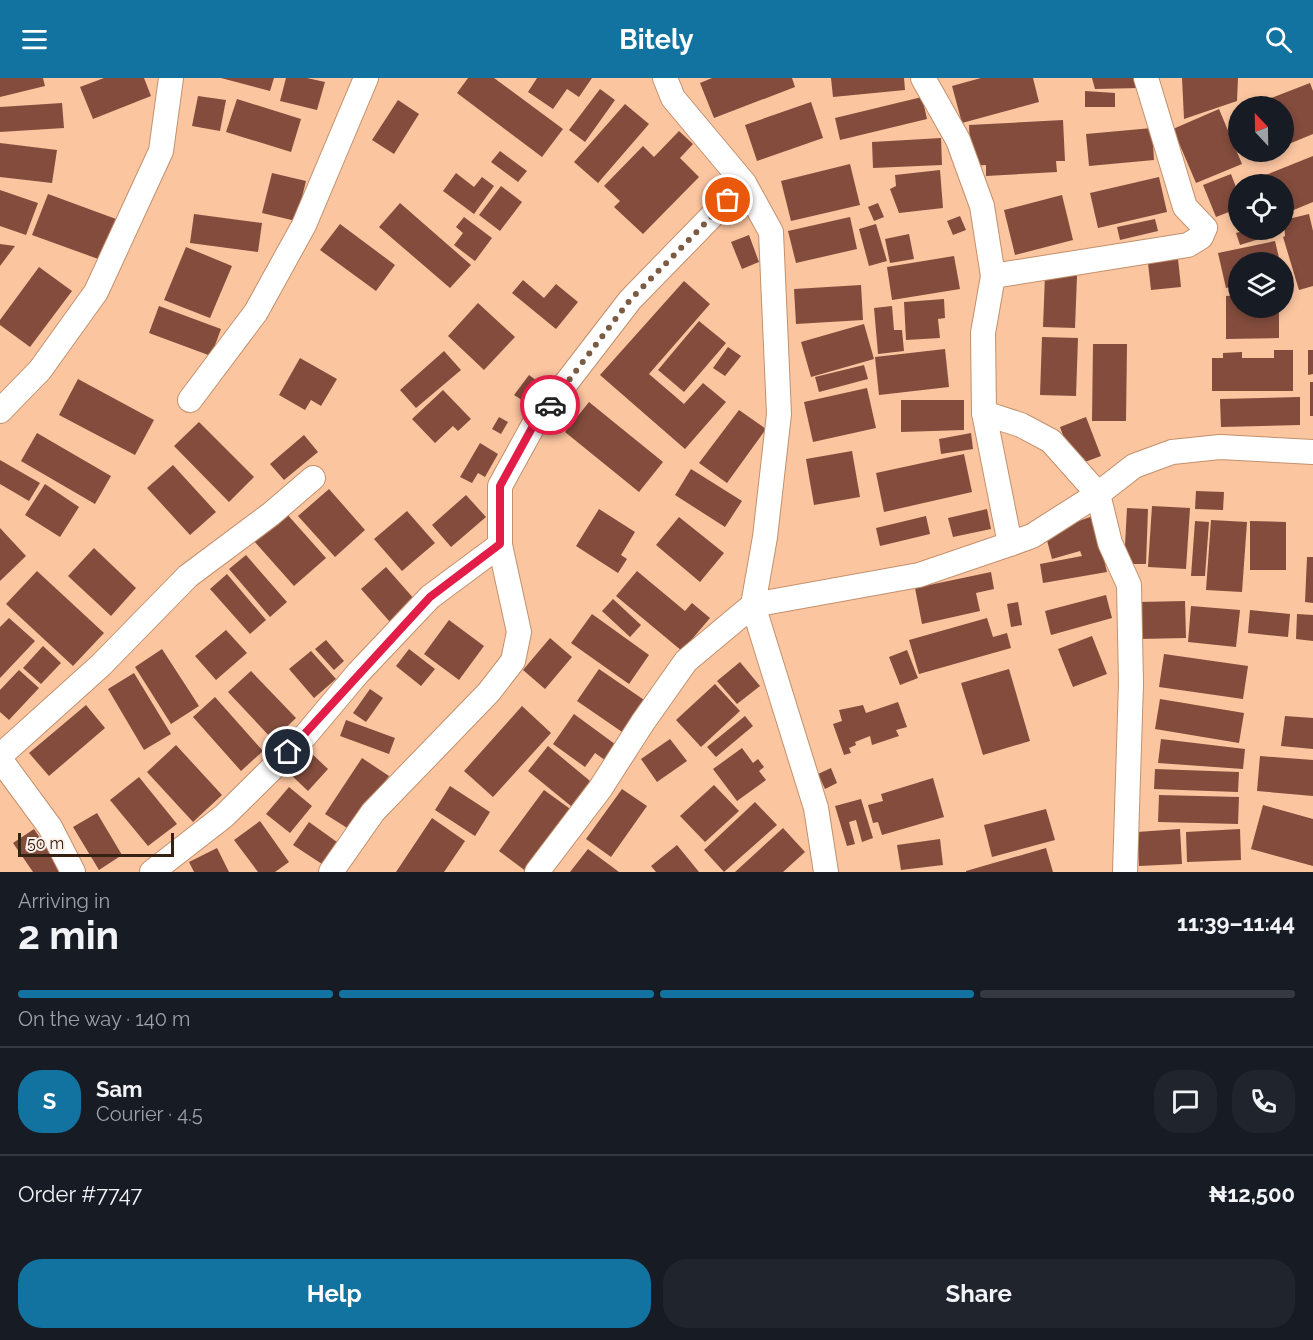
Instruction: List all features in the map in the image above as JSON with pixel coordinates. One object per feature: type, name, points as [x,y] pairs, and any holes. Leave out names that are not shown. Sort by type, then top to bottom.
[{"type":"street","points":[[0,411],[40,370],[96,292],[160,152],[171,78]]},
{"type":"street","points":[[190,400],[256,312],[299,234],[366,78]]},
{"type":"street","points":[[665,78],[673,98],[744,183],[771,232],[779,414],[765,537],[753,605],[816,808],[826,872]]},
{"type":"street","points":[[923,78],[958,140],[982,206],[993,276],[983,333],[984,412],[1010,544]]},
{"type":"street","points":[[993,276],[1188,245],[1201,237],[1205,228],[1185,207],[1146,78]]},
{"type":"street","points":[[331,872],[373,812],[489,692],[513,661],[519,632],[500,544],[500,486],[533,426],[630,300],[744,183]]},
{"type":"street","points":[[984,412],[1021,425],[1051,441],[1098,494],[1110,543],[1130,585],[1131,683],[1125,872]]},
{"type":"street","points":[[537,872],[600,789],[686,661],[753,605],[919,575],[1032,536],[1098,494],[1134,466],[1172,452],[1221,447],[1313,452]]},
{"type":"street","points":[[73,872],[50,827],[0,758],[101,665],[188,576],[271,514],[313,477]]},
{"type":"street","points":[[152,872],[224,816],[304,736],[358,673],[430,597],[500,544]]},
{"type":"building","points":[[0,78],[43,78],[45,86],[0,97]]},
{"type":"building","points":[[104,78],[144,78],[151,96],[93,119],[80,87]]},
{"type":"building","points":[[221,78],[274,78],[270,91]]},
{"type":"building","points":[[286,78],[307,78],[325,82],[317,110],[280,101]]},
{"type":"building","points":[[468,78],[494,78],[563,129],[542,157],[457,93]]},
{"type":"building","points":[[537,78],[592,78],[579,97],[567,89],[553,109],[528,92]]},
{"type":"building","points":[[712,78],[792,78],[795,87],[714,118],[700,83]]},
{"type":"building","points":[[831,78],[904,78],[905,90],[833,97]]},
{"type":"building","points":[[981,78],[1033,78],[1039,102],[962,123],[952,86]]},
{"type":"building","points":[[1092,78],[1137,78],[1140,88],[1095,89]]},
{"type":"building","points":[[1182,78],[1238,78],[1237,96],[1228,96],[1228,104],[1184,119]]},
{"type":"building","points":[[1310,83],[1313,91],[1313,134],[1294,142],[1294,96],[1277,96]]},
{"type":"building","points":[[600,89],[615,100],[585,142],[569,130]]},
{"type":"building","points":[[1085,91],[1115,93],[1115,107],[1085,107]]},
{"type":"building","points":[[198,96],[226,100],[220,131],[192,126]]},
{"type":"building","points":[[922,97],[927,119],[840,140],[835,118]]},
{"type":"building","points":[[237,99],[301,119],[291,152],[226,132]]},
{"type":"building","points":[[398,100],[419,114],[394,154],[372,140]]},
{"type":"building","points":[[811,102],[823,138],[757,161],[745,125]]},
{"type":"building","points":[[62,103],[64,128],[0,132],[0,107]]},
{"type":"building","points":[[625,104],[649,124],[598,183],[574,162]]},
{"type":"building","points":[[1219,109],[1228,131],[1228,162],[1241,162],[1242,164],[1196,183],[1173,129]]},
{"type":"building","points":[[1063,120],[1065,161],[1056,161],[1057,172],[986,176],[986,165],[971,166],[969,125]]},
{"type":"building","points":[[1152,128],[1154,160],[1089,166],[1086,134]]},
{"type":"building","points":[[679,131],[693,144],[680,158],[699,177],[643,234],[614,207],[620,201],[604,186],[643,146],[654,157]]},
{"type":"building","points":[[941,138],[942,165],[873,168],[872,142]]},
{"type":"building","points":[[0,143],[57,150],[52,183],[0,177]]},
{"type":"building","points":[[500,151],[527,171],[518,182],[491,162]]},
{"type":"building","points":[[1313,156],[1313,202],[1294,210],[1294,174],[1268,174]]},
{"type":"building","points":[[850,164],[860,205],[791,221],[781,181]]},
{"type":"building","points":[[940,170],[943,208],[899,213],[890,189],[896,186],[895,175]]},
{"type":"building","points":[[272,173],[306,181],[296,221],[262,213]]},
{"type":"building","points":[[456,173],[474,187],[482,177],[494,186],[474,214],[443,191]]},
{"type":"building","points":[[1228,175],[1228,212],[1216,217],[1203,185]]},
{"type":"building","points":[[1159,177],[1167,212],[1098,228],[1090,193]]},
{"type":"building","points":[[501,186],[522,202],[500,231],[479,215]]},
{"type":"building","points":[[0,190],[38,203],[26,235],[0,226]]},
{"type":"building","points":[[48,194],[116,219],[101,260],[32,235]]},
{"type":"building","points":[[1062,195],[1073,240],[1015,255],[1004,210]]},
{"type":"building","points":[[400,203],[471,265],[450,288],[379,227]]},
{"type":"building","points":[[878,203],[884,217],[874,221],[868,207]]},
{"type":"building","points":[[194,214],[262,223],[258,252],[190,243]]},
{"type":"building","points":[[1309,214],[1313,231],[1313,286],[1299,290],[1294,273],[1294,252],[1288,252],[1284,240],[1294,240],[1294,218]]},
{"type":"building","points":[[960,216],[966,230],[953,235],[947,221]]},
{"type":"building","points":[[464,217],[492,238],[475,261],[454,245],[463,233],[456,227]]},
{"type":"building","points":[[850,217],[857,249],[796,263],[788,231]]},
{"type":"building","points":[[1155,219],[1158,231],[1120,240],[1117,227]]},
{"type":"building","points":[[340,224],[395,265],[376,291],[320,250]]},
{"type":"building","points":[[876,224],[887,261],[869,266],[859,229]]},
{"type":"building","points":[[909,234],[914,259],[890,263],[885,239]]},
{"type":"building","points":[[749,235],[759,262],[742,269],[731,242]]},
{"type":"building","points":[[1238,240],[1256,240],[1240,245]]},
{"type":"building","points":[[1275,241],[1278,252],[1228,252],[1228,288],[1226,288],[1218,253]]},
{"type":"building","points":[[0,244],[15,246],[0,266]]},
{"type":"building","points":[[186,247],[232,266],[210,318],[164,300]]},
{"type":"building","points":[[954,256],[960,289],[892,300],[887,267]]},
{"type":"building","points":[[1178,259],[1181,287],[1151,290],[1148,263]]},
{"type":"building","points":[[39,267],[72,291],[30,347],[0,325],[0,320]]},
{"type":"building","points":[[1045,275],[1077,276],[1075,328],[1043,327]]},
{"type":"building","points":[[523,280],[544,298],[556,284],[578,302],[556,329],[512,293]]},
{"type":"building","points":[[684,281],[710,304],[649,374],[684,404],[703,383],[726,402],[685,449],[600,375]]},
{"type":"building","points":[[861,285],[863,320],[796,324],[794,289]]},
{"type":"building","points":[[1226,296],[1228,296],[1228,318],[1279,318],[1279,338],[1226,339]]},
{"type":"building","points":[[944,299],[945,318],[938,319],[940,338],[906,340],[904,302]]},
{"type":"building","points":[[478,303],[515,337],[484,370],[448,336]]},
{"type":"building","points":[[159,306],[221,329],[211,356],[149,333]]},
{"type":"building","points":[[892,306],[894,330],[902,330],[904,351],[878,354],[874,308]]},
{"type":"building","points":[[699,321],[726,343],[684,392],[658,370]]},
{"type":"building","points":[[864,324],[874,359],[811,377],[801,342]]},
{"type":"building","points":[[1042,337],[1078,338],[1076,396],[1040,395]]},
{"type":"building","points":[[1093,344],[1127,344],[1126,421],[1092,421]]},
{"type":"building","points":[[728,347],[741,356],[725,376],[713,368]]},
{"type":"building","points":[[945,349],[949,387],[879,395],[875,357]]},
{"type":"building","points":[[1274,350],[1293,350],[1293,391],[1212,391],[1212,358],[1223,358],[1223,353],[1242,352],[1242,358],[1274,358]]},
{"type":"building","points":[[1308,350],[1313,350],[1313,374],[1308,375]]},
{"type":"building","points":[[444,351],[461,370],[416,408],[400,390]]},
{"type":"building","points":[[300,358],[337,379],[321,406],[311,400],[305,410],[279,395]]},
{"type":"building","points":[[864,365],[868,379],[819,392],[815,377]]},
{"type":"building","points":[[529,375],[540,383],[525,402],[514,395]]},
{"type":"building","points":[[78,379],[154,420],[135,455],[59,415]]},
{"type":"building","points":[[1310,382],[1313,382],[1313,416],[1310,416]]},
{"type":"building","points":[[867,388],[876,428],[813,442],[804,402]]},
{"type":"building","points":[[443,390],[471,419],[458,431],[453,426],[435,443],[412,419]]},
{"type":"building","points":[[1300,397],[1300,425],[1221,427],[1220,399]]},
{"type":"building","points":[[901,400],[964,400],[964,430],[901,432]]},
{"type":"building","points":[[589,402],[663,462],[639,492],[565,432]]},
{"type":"building","points":[[739,410],[766,429],[727,483],[699,463]]},
{"type":"building","points":[[499,417],[508,422],[501,434],[492,429]]},
{"type":"building","points":[[1086,417],[1101,456],[1074,466],[1060,427]]},
{"type":"building","points":[[199,422],[254,477],[229,502],[174,446]]},
{"type":"building","points":[[37,433],[111,476],[95,504],[21,461]]},
{"type":"building","points":[[971,433],[973,449],[941,454],[939,439]]},
{"type":"building","points":[[304,435],[318,452],[284,480],[270,464]]},
{"type":"building","points":[[480,443],[498,454],[485,477],[478,473],[472,483],[460,477]]},
{"type":"building","points":[[852,451],[860,497],[814,505],[806,459]]},
{"type":"building","points":[[964,454],[972,492],[884,512],[876,473]]},
{"type":"building","points":[[0,460],[40,483],[29,501],[0,484]]},
{"type":"building","points":[[173,465],[216,512],[190,535],[147,488]]},
{"type":"building","points":[[691,469],[742,501],[725,527],[675,495]]},
{"type":"building","points":[[45,484],[79,507],[60,537],[25,515]]},
{"type":"building","points":[[329,489],[365,530],[335,557],[298,516]]},
{"type":"building","points":[[1196,491],[1224,492],[1223,510],[1195,509]]},
{"type":"building","points":[[466,495],[486,517],[451,547],[432,525]]},
{"type":"building","points":[[1152,506],[1190,508],[1186,569],[1148,567]]},
{"type":"building","points":[[1127,508],[1148,509],[1146,564],[1124,564]]},
{"type":"building","points":[[599,509],[635,532],[621,555],[627,559],[618,573],[576,546]]},
{"type":"building","points":[[987,509],[991,529],[953,537],[948,518]]},
{"type":"building","points":[[407,511],[435,543],[402,571],[374,539]]},
{"type":"building","points":[[286,513],[326,558],[294,586],[253,540]]},
{"type":"building","points":[[926,516],[930,534],[880,546],[876,528]]},
{"type":"building","points":[[1093,516],[1107,572],[1043,583],[1040,564],[1082,556],[1080,551],[1052,559],[1045,533]]},
{"type":"building","points":[[679,517],[724,553],[700,582],[656,545]]},
{"type":"building","points":[[1211,520],[1247,522],[1242,592],[1206,590]]},
{"type":"building","points":[[1195,521],[1209,522],[1205,576],[1191,576]]},
{"type":"building","points":[[1250,521],[1286,522],[1286,570],[1250,570]]},
{"type":"building","points":[[0,528],[26,556],[0,581]]},
{"type":"building","points":[[94,548],[136,588],[111,616],[68,576]]},
{"type":"building","points":[[246,555],[287,602],[270,617],[229,569]]},
{"type":"building","points":[[1307,557],[1313,557],[1313,603],[1305,602]]},
{"type":"building","points":[[386,567],[415,600],[390,622],[361,589]]},
{"type":"building","points":[[37,571],[104,633],[73,666],[6,604]]},
{"type":"building","points":[[637,571],[685,611],[692,603],[710,618],[682,651],[616,596]]},
{"type":"building","points":[[991,572],[994,589],[976,593],[980,611],[922,624],[915,588]]},
{"type":"building","points":[[227,574],[266,620],[250,634],[210,589]]},
{"type":"building","points":[[1106,595],[1112,618],[1051,635],[1045,611]]},
{"type":"building","points":[[613,599],[641,625],[630,637],[602,611]]},
{"type":"building","points":[[1185,601],[1186,638],[1139,639],[1139,602]]},
{"type":"building","points":[[1018,602],[1022,625],[1011,627],[1007,604]]},
{"type":"building","points":[[1191,606],[1240,610],[1236,647],[1188,642]]},
{"type":"building","points":[[1250,610],[1290,614],[1288,637],[1248,633]]},
{"type":"building","points":[[592,614],[649,655],[629,684],[571,643]]},
{"type":"building","points":[[1297,614],[1313,615],[1313,641],[1296,639]]},
{"type":"building","points":[[9,618],[35,641],[0,678],[0,627]]},
{"type":"building","points":[[987,618],[993,637],[1007,633],[1011,648],[919,674],[909,640]]},
{"type":"building","points":[[449,620],[484,646],[459,680],[424,654]]},
{"type":"building","points":[[226,630],[247,653],[216,680],[195,656]]},
{"type":"building","points":[[1092,636],[1107,674],[1073,687],[1058,649]]},
{"type":"building","points":[[550,638],[572,657],[545,689],[523,670]]},
{"type":"building","points":[[326,640],[344,661],[334,670],[315,649]]},
{"type":"building","points":[[43,646],[61,663],[41,684],[23,668]]},
{"type":"building","points":[[162,649],[199,706],[171,724],[135,667]]},
{"type":"building","points":[[409,649],[435,669],[421,686],[396,666]]},
{"type":"building","points":[[907,650],[918,678],[900,685],[889,657]]},
{"type":"building","points":[[311,651],[336,679],[314,698],[289,669]]},
{"type":"building","points":[[1164,654],[1248,666],[1243,699],[1159,687]]},
{"type":"building","points":[[740,662],[760,686],[737,704],[717,681]]},
{"type":"building","points":[[599,669],[650,704],[628,736],[577,701]]},
{"type":"building","points":[[1009,669],[1030,741],[983,755],[961,683]]},
{"type":"building","points":[[19,670],[39,688],[9,720],[0,712],[0,690]]},
{"type":"building","points":[[251,671],[296,718],[273,740],[228,692]]},
{"type":"building","points":[[134,673],[171,734],[144,750],[108,689]]},
{"type":"building","points":[[715,684],[740,711],[701,747],[676,720]]},
{"type":"building","points":[[370,689],[383,698],[366,722],[353,713]]},
{"type":"building","points":[[215,697],[263,751],[241,771],[193,717]]},
{"type":"building","points":[[1160,699],[1244,713],[1239,743],[1155,729]]},
{"type":"building","points":[[898,702],[907,727],[896,730],[899,736],[872,745],[870,736],[855,742],[856,745],[849,748],[851,753],[844,755],[833,724],[842,721],[839,710],[863,705],[866,713]]},
{"type":"building","points":[[86,705],[105,728],[49,776],[29,753]]},
{"type":"building","points":[[522,706],[551,733],[493,797],[464,771]]},
{"type":"building","points":[[574,714],[623,750],[612,765],[595,753],[585,767],[553,744]]},
{"type":"building","points":[[745,716],[753,726],[716,757],[707,747]]},
{"type":"building","points":[[1285,716],[1313,718],[1313,749],[1281,746]]},
{"type":"building","points":[[346,720],[395,738],[389,754],[340,736]]},
{"type":"building","points":[[670,739],[687,761],[657,782],[641,759]]},
{"type":"building","points":[[1161,739],[1245,749],[1243,769],[1158,763]]},
{"type":"building","points":[[176,745],[222,795],[193,822],[147,772]]},
{"type":"building","points":[[548,746],[590,781],[571,806],[528,771]]},
{"type":"building","points":[[742,748],[753,763],[758,759],[764,767],[759,771],[766,780],[737,801],[713,769]]},
{"type":"building","points":[[309,751],[328,769],[308,791],[289,773]]},
{"type":"building","points":[[1260,756],[1313,760],[1313,796],[1257,791]]},
{"type":"building","points":[[362,758],[389,776],[352,831],[325,814]]},
{"type":"building","points":[[831,768],[837,783],[825,789],[818,774]]},
{"type":"building","points":[[1155,769],[1239,772],[1238,792],[1154,789]]},
{"type":"building","points":[[139,777],[177,824],[148,846],[110,800]]},
{"type":"building","points":[[933,778],[944,817],[882,835],[878,822],[873,823],[868,805],[883,801],[881,794]]},
{"type":"building","points":[[714,785],[739,811],[705,842],[680,816]]},
{"type":"building","points":[[450,786],[490,812],[475,836],[435,810]]},
{"type":"building","points":[[289,787],[312,806],[290,833],[266,814]]},
{"type":"building","points":[[622,789],[647,806],[611,857],[586,839]]},
{"type":"building","points":[[544,790],[573,811],[527,872],[499,851]]},
{"type":"building","points":[[1159,795],[1239,797],[1238,824],[1158,822]]},
{"type":"building","points":[[861,799],[873,838],[862,842],[856,820],[849,822],[855,844],[847,846],[835,806]]},
{"type":"building","points":[[755,802],[777,825],[724,872],[704,850]]},
{"type":"building","points":[[1263,805],[1313,819],[1313,866],[1251,849]]},
{"type":"building","points":[[1046,809],[1055,840],[992,857],[984,825]]},
{"type":"building","points":[[97,813],[122,855],[99,870],[73,827]]},
{"type":"building","points":[[432,818],[465,841],[444,872],[396,872]]},
{"type":"building","points":[[260,821],[289,862],[275,872],[258,872],[234,840]]},
{"type":"building","points":[[309,822],[337,842],[322,864],[293,845]]},
{"type":"building","points":[[783,828],[805,852],[783,872],[735,872]]},
{"type":"building","points":[[34,829],[63,872],[33,872],[13,843]]},
{"type":"building","points":[[1180,829],[1182,864],[1139,866],[1137,832]]},
{"type":"building","points":[[1240,829],[1241,860],[1187,862],[1186,832]]},
{"type":"building","points":[[940,839],[943,865],[901,870],[897,845]]},
{"type":"building","points":[[677,845],[699,872],[656,872],[651,866]]},
{"type":"building","points":[[217,848],[229,872],[194,872],[189,862]]},
{"type":"building","points":[[1046,848],[1053,872],[966,872],[966,871]]},
{"type":"building","points":[[588,849],[619,872],[570,872]]},
{"type":"way so far","points":[[550,405],[630,300],[728,200]]},
{"type":"route","points":[[288,752],[430,597],[500,544],[498,511],[500,486],[533,426],[550,405]]}]
